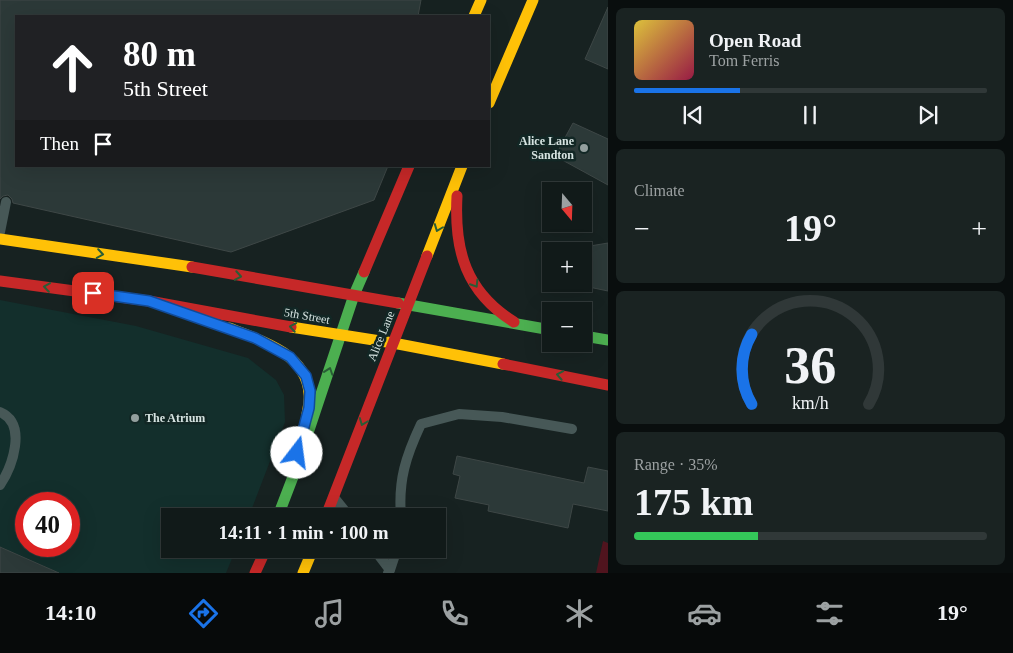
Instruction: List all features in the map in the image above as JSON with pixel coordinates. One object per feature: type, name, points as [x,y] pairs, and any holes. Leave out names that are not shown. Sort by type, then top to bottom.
[{"type":"street","points":[[474,15],[480,0]]},
{"type":"street","points":[[490,101],[533,0]]},
{"type":"street","points":[[281,508],[354,295],[410,167]]},
{"type":"street","points":[[461,168],[456,214],[458,246],[466,269],[475,287],[491,306],[515,323]]},
{"type":"street","name":"Alice Lane","points":[[329,508],[461,168]]},
{"type":"street","points":[[0,239],[354,295],[542,328]]},
{"type":"street","name":"5th Street","points":[[0,281],[149,301],[341,336],[392,343],[608,384]]},
{"type":"street","points":[[149,301],[262,341],[285,353],[297,363],[308,382],[310,400],[297,453],[296,469]]},
{"type":"street","points":[[592,337],[608,340]]},
{"type":"street","points":[[255,573],[262,558]]},
{"type":"street","points":[[303,573],[309,558]]},
{"type":"lane","points":[[0,232],[6,202]]},
{"type":"lane","points":[[0,412],[12,423],[16,435],[15,451],[5,478],[0,485]]},
{"type":"lane","points":[[400,508],[399,492],[409,450],[421,424],[459,414],[502,417],[572,429]]},
{"type":"lane","points":[[334,497],[343,508]]},
{"type":"lane","points":[[380,558],[389,571]]},
{"type":"lane","points":[[389,571],[394,558]]},
{"type":"shaded area","points":[[0,300],[136,326],[248,358],[276,380],[284,395],[285,422],[252,508],[161,508],[161,558],[232,558],[226,573],[0,573]]},
{"type":"shaded area","points":[[603,541],[608,543],[608,573],[596,573]]},
{"type":"building","points":[[0,0],[421,0],[418,15],[15,15],[15,167],[388,167],[374,200],[231,252],[13,203],[8,195],[0,199]]},
{"type":"building","points":[[608,7],[608,69],[585,59]]},
{"type":"building","name":"Alice Lane Sandton","points":[[573,123],[608,139],[608,185],[555,156]]},
{"type":"building","points":[[608,243],[608,291],[592,288],[592,246]]},
{"type":"building","points":[[457,456],[584,483],[588,467],[608,471],[608,511],[573,504],[568,528],[488,511],[489,505],[455,498],[460,476],[453,474]]},
{"type":"building","points":[[0,547],[15,554],[15,557],[23,557],[59,573],[0,573]]},
{"type":"traffic: fast","points":[[281,508],[354,295],[364,272]]},
{"type":"traffic: fast","points":[[398,303],[542,328]]},
{"type":"traffic: fast","points":[[592,337],[608,340]]},
{"type":"traffic: slow","points":[[474,15],[481,0]]},
{"type":"traffic: slow","points":[[490,101],[533,0]]},
{"type":"traffic: slow","points":[[427,256],[462,167]]},
{"type":"traffic: slow","points":[[0,239],[192,267]]},
{"type":"traffic: slow","points":[[291,327],[393,343],[503,364]]},
{"type":"traffic: slow","points":[[229,328],[280,350],[300,368],[306,380],[309,394],[307,414]]},
{"type":"traffic: slow","points":[[303,573],[309,558]]},
{"type":"traffic: jam","points":[[364,272],[409,167]]},
{"type":"traffic: jam","points":[[457,196],[458,235],[466,268],[484,297],[514,322]]},
{"type":"traffic: jam","points":[[329,508],[427,256]]},
{"type":"traffic: jam","points":[[192,267],[398,303]]},
{"type":"traffic: jam","points":[[0,281],[149,301],[291,327]]},
{"type":"traffic: jam","points":[[503,364],[608,385]]},
{"type":"traffic: jam","points":[[255,573],[262,558]]},
{"type":"place","name":"Alice Lane Sandton","points":[[584,148]]},
{"type":"place","name":"The Atrium","points":[[135,418]]},
{"type":"route","points":[[93,293],[149,301],[255,338],[285,353],[302,369],[310,391],[309,408],[297,453]]}]
